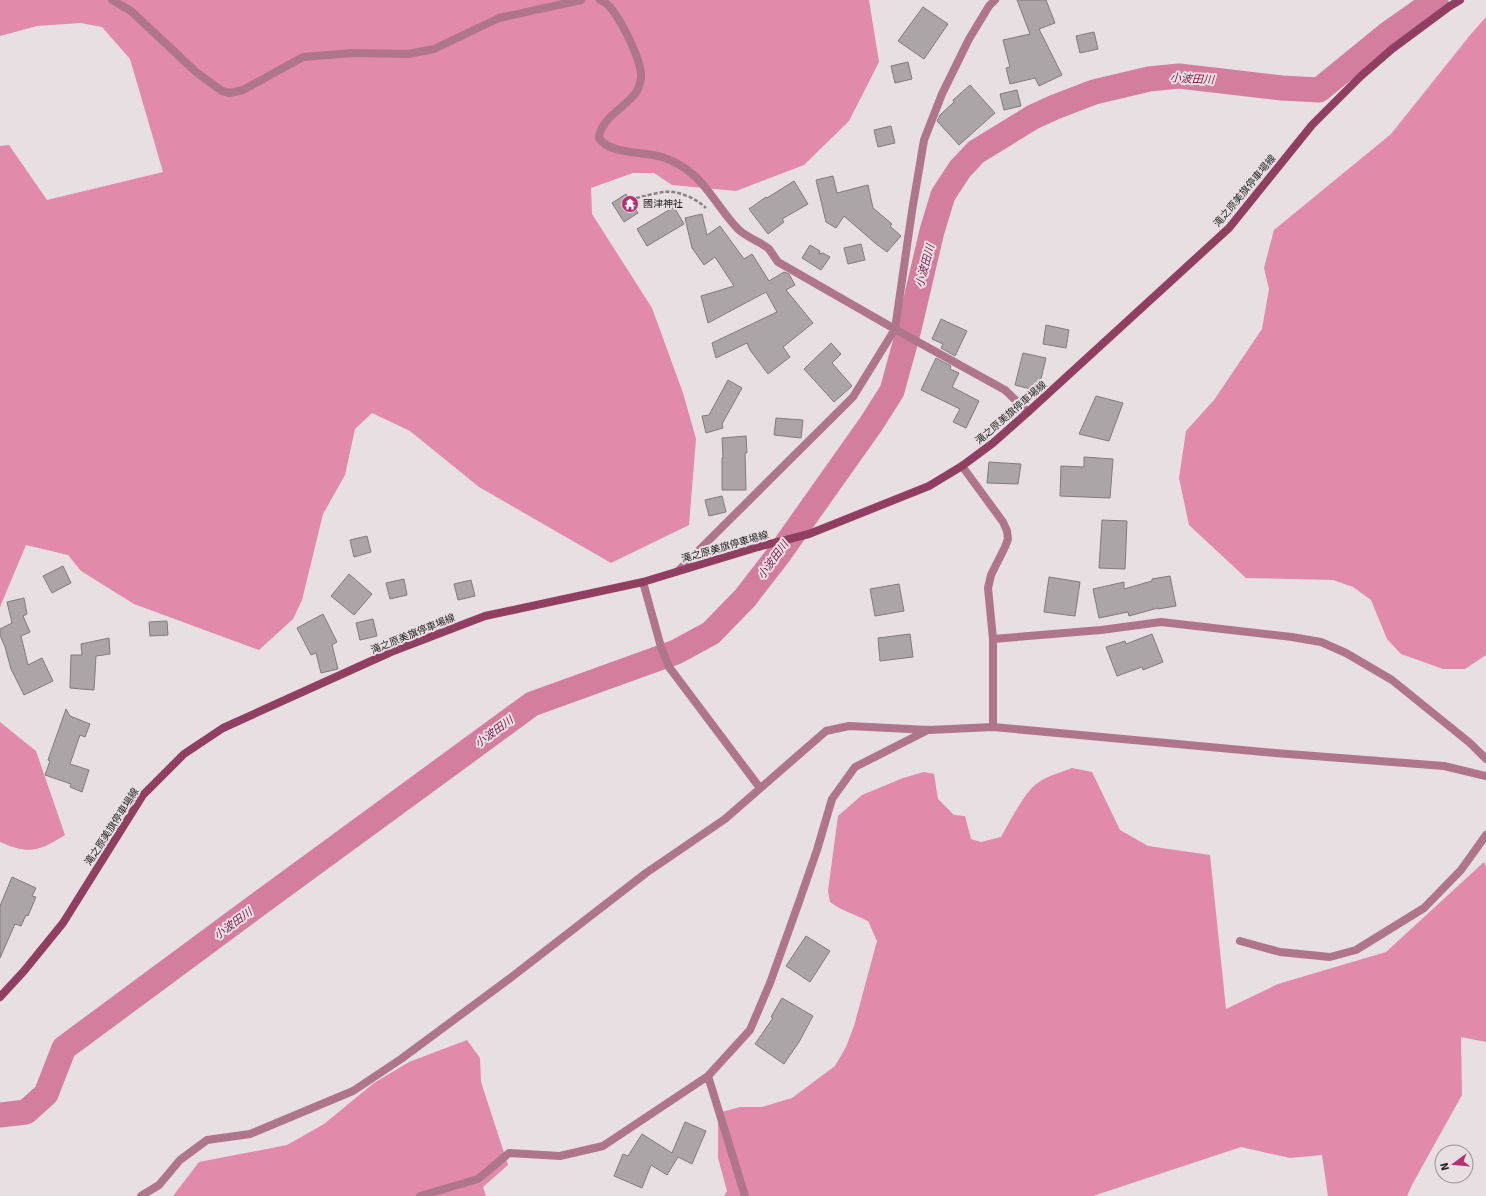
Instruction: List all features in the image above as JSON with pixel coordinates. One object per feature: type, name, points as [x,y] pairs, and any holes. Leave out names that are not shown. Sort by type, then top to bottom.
[{"type":"main road","name":"滝之原美旗停車場線","points":[[0,997],[24,971],[63,923],[143,795],[184,754],[223,728],[391,652],[485,616],[643,582],[758,547],[809,534],[929,486],[962,466],[993,443],[1028,412],[1229,228],[1312,125],[1361,76],[1392,49],[1460,0]]},
{"type":"street","points":[[112,0],[131,12],[196,72],[222,91],[230,93],[243,90],[303,57],[353,53],[408,54],[434,49],[499,18],[581,0]]},
{"type":"street","points":[[600,0],[604,1],[615,12],[638,59],[642,75],[636,91],[602,127],[599,138],[603,144],[613,148],[662,156],[686,168],[699,178],[739,230],[769,250],[778,262],[897,331],[918,341],[1005,390],[1028,412]]},
{"type":"street","points":[[678,571],[853,397],[897,331],[912,211],[924,140],[942,94],[969,39],[989,6],[995,0]]},
{"type":"street","points":[[962,466],[1003,522],[1007,531],[1008,539],[991,575],[988,588],[993,639],[993,727]]},
{"type":"street","points":[[643,582],[661,648],[669,667],[760,788]]},
{"type":"street","points":[[993,639],[1087,631],[1161,622],[1292,637],[1321,642],[1346,653],[1392,680],[1470,743],[1486,759]]},
{"type":"street","points":[[141,1196],[159,1185],[180,1160],[207,1140],[250,1134],[353,1091],[401,1059],[509,979],[646,873],[725,819],[826,731],[849,726],[929,730],[993,727],[1275,753],[1444,766],[1486,776]]},
{"type":"street","points":[[420,1196],[478,1179],[509,1153],[560,1156],[603,1146],[708,1076],[750,1030],[770,983],[800,902],[832,799],[855,767],[929,730]]},
{"type":"street","points":[[1240,942],[1280,952],[1330,957],[1356,950],[1424,908],[1461,870],[1486,835]]},
{"type":"street","points":[[708,1076],[745,1196]]},
{"type":"path","points":[[636,198],[665,191],[686,195],[701,203],[711,213]]},
{"type":"shaded area","points":[[0,0],[869,0],[879,62],[849,121],[804,165],[736,191],[672,185],[654,173],[633,173],[591,188],[592,214],[652,308],[683,393],[696,439],[689,525],[611,563],[479,487],[410,431],[372,413],[355,429],[345,475],[323,514],[302,600],[293,619],[259,650],[134,604],[81,571],[68,555],[26,545],[0,607],[0,146],[9,145],[47,200],[163,172],[130,59],[102,27],[81,23],[37,26],[0,36]]},
{"type":"shaded area","points":[[1486,17],[1486,655],[1465,669],[1443,669],[1401,654],[1387,639],[1371,600],[1353,587],[1333,580],[1246,578],[1189,525],[1179,478],[1186,431],[1214,400],[1262,329],[1269,289],[1264,268],[1274,230],[1391,134]]},
{"type":"shaded area","points":[[0,722],[36,751],[65,835],[41,848],[27,850],[19,849],[0,842]]},
{"type":"shaded area","points":[[1072,768],[1092,772],[1120,830],[1148,846],[1210,855],[1226,1009],[1278,984],[1386,952],[1484,862],[1486,867],[1486,1042],[1461,1037],[1462,1095],[1407,1196],[1328,1196],[1322,1155],[1290,1158],[1241,1147],[1093,1196],[724,1196],[727,1191],[718,1158],[718,1113],[740,1107],[762,1107],[792,1098],[835,1066],[846,1047],[854,1026],[877,941],[868,921],[839,908],[830,902],[828,891],[838,816],[862,795],[903,778],[924,772],[934,774],[938,799],[954,815],[965,816],[971,839],[981,842],[1001,837],[1012,817],[1031,789],[1048,777]]},
{"type":"shaded area","points":[[467,1040],[480,1058],[481,1082],[508,1165],[483,1187],[486,1196],[173,1196],[199,1162],[287,1145],[324,1124],[374,1083],[409,1062]]},
{"type":"building","points":[[1017,0],[1046,0],[1055,23],[1039,29],[1062,75],[1039,86],[1035,78],[1010,84],[1006,68],[1010,67],[1003,40],[1030,34]]},
{"type":"building","points":[[923,7],[948,24],[924,59],[898,41]]},
{"type":"building","points":[[1094,32],[1098,49],[1080,53],[1076,36]]},
{"type":"building","points":[[908,62],[912,79],[895,83],[891,66]]},
{"type":"building","points":[[970,85],[995,113],[959,145],[937,121],[940,115],[954,102],[953,100]]},
{"type":"building","points":[[1017,90],[1021,106],[1004,110],[1000,94]]},
{"type":"building","points":[[891,126],[895,143],[878,147],[874,130]]},
{"type":"building","points":[[833,176],[837,193],[868,185],[873,208],[892,224],[890,226],[901,236],[887,252],[844,216],[836,228],[826,222],[816,180]]},
{"type":"building","points":[[794,181],[808,204],[782,219],[784,222],[768,234],[749,209],[766,197],[767,198]]},
{"type":"building","points":[[626,194],[638,213],[624,222],[612,203]]},
{"type":"building","points":[[674,207],[684,224],[647,246],[637,229]]},
{"type":"building","points":[[702,214],[707,235],[720,226],[744,259],[752,254],[769,281],[784,272],[789,274],[795,285],[786,290],[813,323],[783,347],[790,357],[768,374],[750,350],[747,343],[716,358],[712,343],[777,312],[766,292],[708,323],[701,296],[734,286],[715,257],[704,265],[692,248],[685,218]]},
{"type":"building","points":[[861,244],[865,260],[848,264],[844,248]]},
{"type":"building","points":[[810,245],[820,251],[819,254],[823,253],[830,257],[821,270],[802,258]]},
{"type":"building","points":[[941,319],[967,331],[955,356],[941,348],[943,344],[932,339]]},
{"type":"building","points":[[1046,325],[1069,330],[1066,348],[1043,344]]},
{"type":"building","points":[[831,343],[841,354],[832,363],[852,386],[834,402],[804,369]]},
{"type":"building","points":[[1023,353],[1046,358],[1038,391],[1015,385]]},
{"type":"building","points":[[936,358],[951,366],[950,369],[959,373],[952,387],[979,401],[966,428],[953,422],[960,409],[921,390]]},
{"type":"building","points":[[728,380],[742,388],[722,424],[723,428],[706,433],[702,416],[709,415]]},
{"type":"building","points":[[1096,396],[1123,403],[1109,441],[1079,434]]},
{"type":"building","points":[[776,418],[803,420],[801,438],[774,435]]},
{"type":"building","points":[[746,436],[746,490],[722,490],[722,438]]},
{"type":"building","points":[[1084,457],[1113,459],[1110,498],[1060,496],[1061,466],[1084,467]]},
{"type":"building","points":[[989,462],[1021,464],[1018,484],[987,483]]},
{"type":"building","points":[[722,496],[726,512],[709,516],[705,500]]},
{"type":"building","points":[[1102,520],[1127,521],[1125,569],[1099,568]]},
{"type":"building","points":[[367,536],[371,552],[354,557],[350,540]]},
{"type":"building","points":[[63,566],[71,583],[52,593],[43,576]]},
{"type":"building","points":[[349,574],[372,594],[354,615],[331,596]]},
{"type":"building","points":[[1170,576],[1176,606],[1158,608],[1129,616],[1128,612],[1099,618],[1093,589],[1124,582],[1124,589],[1152,581],[1152,579]]},
{"type":"building","points":[[1049,577],[1080,582],[1075,616],[1044,612]]},
{"type":"building","points":[[404,579],[407,595],[390,599],[386,583]]},
{"type":"building","points":[[471,580],[475,596],[458,600],[454,584]]},
{"type":"building","points":[[899,584],[904,611],[875,616],[870,589]]},
{"type":"building","points":[[24,598],[27,614],[23,616],[30,632],[21,636],[28,665],[42,658],[53,681],[24,695],[11,669],[0,635],[0,629],[12,623],[7,602]]},
{"type":"building","points":[[323,614],[337,642],[332,645],[338,669],[321,673],[316,653],[311,655],[297,628]]},
{"type":"building","points":[[373,619],[377,636],[360,640],[356,623]]},
{"type":"building","points":[[167,621],[168,635],[150,636],[149,622]]},
{"type":"building","points":[[910,634],[913,657],[880,661],[878,638]]},
{"type":"building","points":[[1152,634],[1163,662],[1143,670],[1142,667],[1117,676],[1106,647],[1125,641],[1126,644]]},
{"type":"building","points":[[109,638],[110,654],[96,656],[94,690],[70,688],[71,655],[82,655],[81,644]]},
{"type":"building","points":[[66,709],[70,716],[90,724],[85,737],[80,735],[70,764],[89,770],[82,792],[70,787],[71,784],[45,775],[50,761],[48,760]]},
{"type":"building","points":[[12,877],[36,888],[32,896],[36,897],[28,916],[26,915],[21,926],[15,924],[0,958],[0,906]]},
{"type":"building","points":[[806,936],[830,951],[810,982],[786,966]]},
{"type":"building","points":[[782,998],[813,1016],[799,1042],[784,1064],[755,1044],[773,1018],[771,1017]]},
{"type":"building","points":[[685,1122],[706,1131],[692,1164],[678,1157],[667,1175],[651,1165],[642,1188],[614,1176],[623,1154],[628,1156],[642,1134],[672,1153]]},
{"type":"waterway","name":"小波田川","points":[[0,1115],[26,1112],[46,1094],[64,1048],[532,704],[676,652],[711,633],[745,598],[779,554],[871,424],[892,391],[909,329],[932,231],[943,195],[960,169],[976,152],[1033,117],[1055,107],[1094,92],[1149,79],[1179,76],[1282,88],[1319,90],[1389,33],[1436,0]]},
{"type":"place","name":"國津神社","points":[[630,204]]}]
